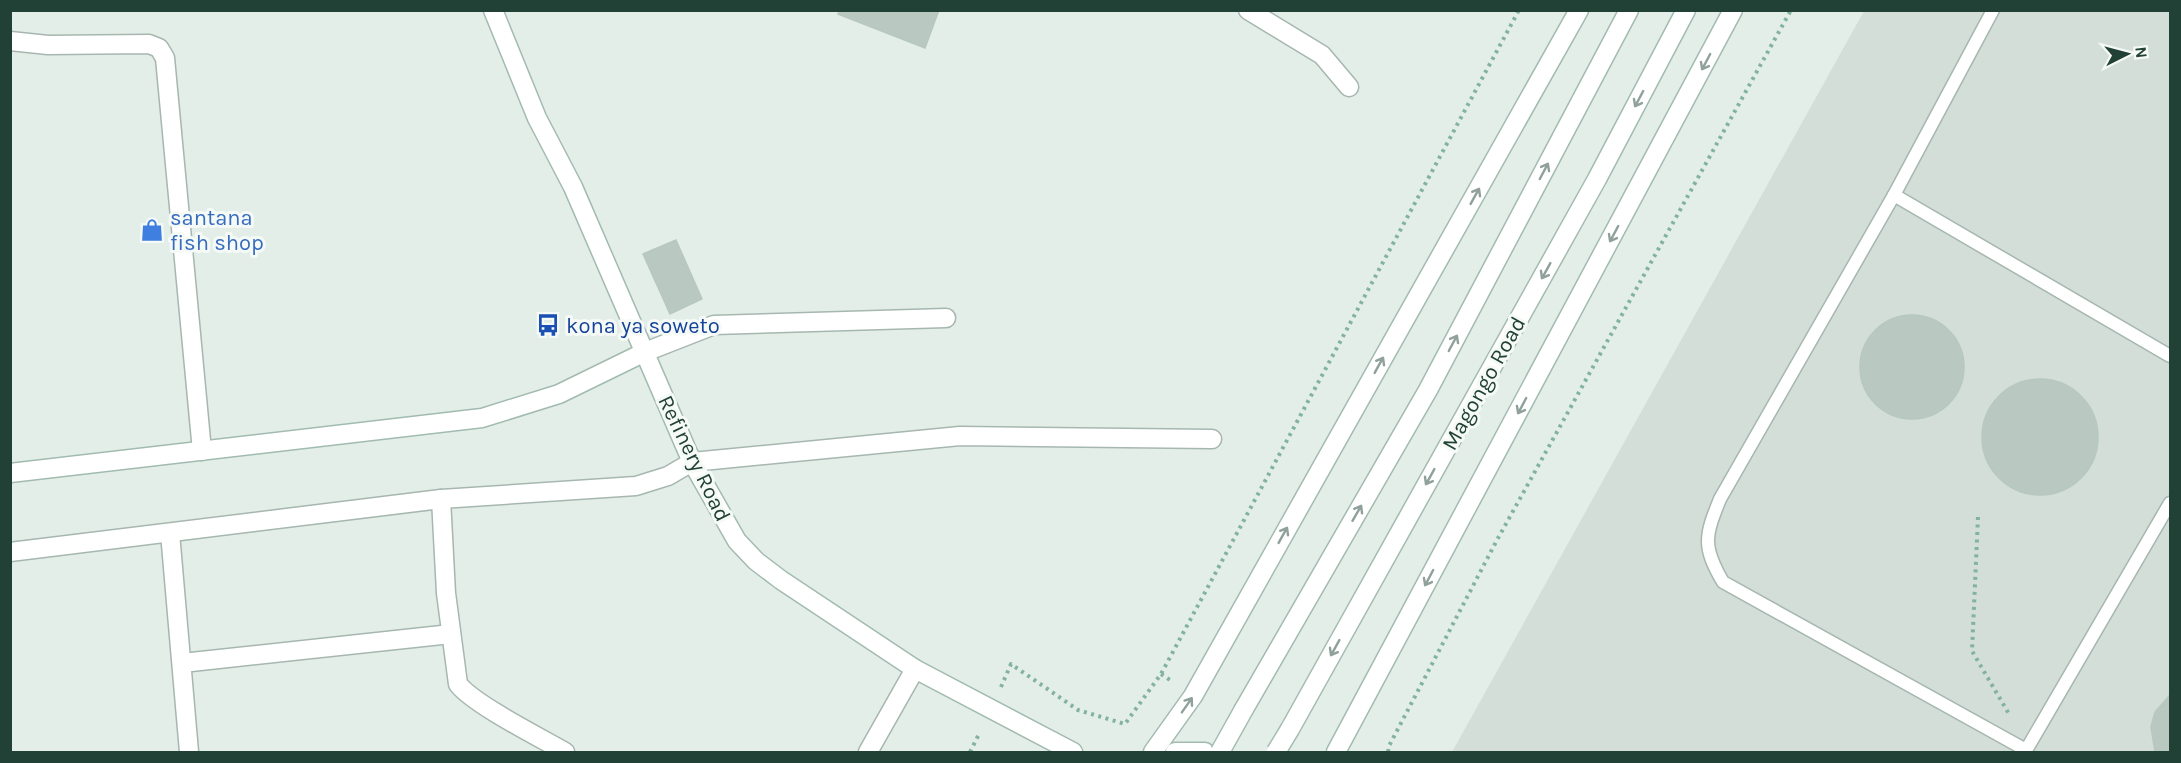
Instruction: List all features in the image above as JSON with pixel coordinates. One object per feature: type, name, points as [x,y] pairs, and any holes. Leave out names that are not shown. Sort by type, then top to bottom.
[{"type":"main road","name":"Refinery Road","points":[[493,10],[537,118],[573,187],[692,462],[737,541],[756,561],[915,669],[1073,753]]},
{"type":"main road","points":[[1248,10],[1322,56],[1349,87]]},
{"type":"main road","points":[[1153,753],[1193,696],[1579,10]]},
{"type":"main road","name":"Magongo Road","points":[[1220,753],[1428,390],[1629,10]]},
{"type":"main road","name":"Magongo Road","points":[[1276,753],[1591,189],[1686,10]]},
{"type":"main road","points":[[1336,753],[1733,10]]},
{"type":"main road","points":[[10,41],[48,45],[149,45],[159,48],[165,58],[202,451]]},
{"type":"main road","points":[[10,473],[482,418],[559,394],[645,352],[714,325],[946,318]]},
{"type":"main road","points":[[10,552],[441,499],[636,486],[668,476],[692,462],[960,436],[1212,439]]},
{"type":"main road","points":[[441,499],[455,677],[462,690],[565,753]]},
{"type":"main road","points":[[170,533],[189,753]]},
{"type":"main road","points":[[182,663],[451,633]]},
{"type":"main road","points":[[868,753],[915,669]]},
{"type":"main road","points":[[1175,753],[1205,753]]},
{"type":"lane","points":[[1993,10],[1894,195],[1720,499],[1709,527],[1707,546],[1723,582],[2025,751],[2170,503]]},
{"type":"lane","points":[[1894,195],[2170,356]]},
{"type":"path","points":[[1011,664],[1078,710],[1125,724],[1161,674],[1519,10]]},
{"type":"path","points":[[1388,753],[1497,540],[1791,10]]},
{"type":"path","points":[[1978,517],[1972,651],[2003,700],[2025,751]]},
{"type":"shaded area","points":[[1864,11],[2170,11],[2170,752],[1452,752]]},
{"type":"building","points":[[840,10],[939,10],[925,48],[838,14]]},
{"type":"building","points":[[676,240],[702,299],[670,314],[643,254]]},
{"type":"building","points":[[1912,315],[1932,319],[1941,324],[1955,338],[1960,347],[1964,367],[1960,387],[1955,396],[1941,410],[1932,415],[1912,419],[1892,415],[1883,410],[1869,396],[1864,387],[1860,367],[1864,347],[1869,338],[1883,324],[1892,319]]},
{"type":"building","points":[[2040,379],[2062,383],[2081,396],[2094,415],[2098,437],[2094,459],[2081,478],[2062,491],[2040,495],[2018,491],[1999,478],[1986,459],[1982,437],[1986,415],[1999,396],[2018,383]]},
{"type":"building","points":[[2170,695],[2170,752],[2155,752],[2151,727],[2155,712]]},
{"type":"place","name":"santana fish shop","points":[[152,230]]},
{"type":"place","name":"kona ya soweto","points":[[548,325]]}]
